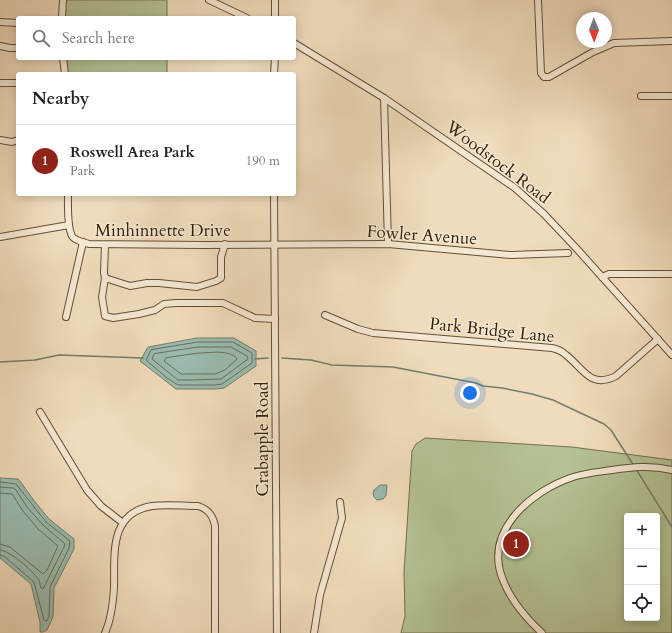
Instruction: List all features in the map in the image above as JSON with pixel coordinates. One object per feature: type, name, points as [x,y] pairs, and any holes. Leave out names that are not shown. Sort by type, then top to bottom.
[{"type":"street","points":[[62,16],[63,0]]},
{"type":"street","points":[[209,0],[243,16]]},
{"type":"street","points":[[275,0],[275,16]]},
{"type":"street","points":[[538,0],[541,73],[544,77],[549,77],[593,52],[614,43],[671,41]]},
{"type":"street","points":[[0,22],[16,23]]},
{"type":"street","name":"Woodstock Road","points":[[296,44],[384,98],[515,188],[544,214],[672,354]]},
{"type":"street","points":[[0,46],[16,48]]},
{"type":"street","points":[[63,60],[65,72]]},
{"type":"street","points":[[274,72],[275,60]]},
{"type":"street","points":[[535,78],[541,73]]},
{"type":"street","points":[[0,83],[16,84]]},
{"type":"street","points":[[641,96],[672,96]]},
{"type":"street","points":[[384,98],[388,244]]},
{"type":"street","points":[[0,140],[12,142],[16,141]]},
{"type":"street","points":[[0,236],[69,225],[68,196]]},
{"type":"street","name":"Crabapple Road","points":[[274,196],[277,633]]},
{"type":"street","name":"Minhinnette Drive","points":[[69,225],[72,236],[77,240],[89,244],[274,245]]},
{"type":"street","points":[[66,317],[83,242]]},
{"type":"street","points":[[105,278],[130,286],[147,283],[159,283],[197,287],[221,278],[221,257],[225,244]]},
{"type":"street","name":"Fowler Avenue","points":[[274,245],[388,244],[511,255],[568,253]]},
{"type":"street","points":[[105,245],[105,278],[102,298],[105,316],[113,318],[139,314],[155,310],[164,304],[223,303],[255,318],[275,319]]},
{"type":"street","points":[[602,276],[609,274],[672,274]]},
{"type":"street","name":"Park Bridge Lane","points":[[325,315],[358,329],[373,333],[552,348],[566,354],[587,376],[600,380],[609,379],[616,376],[658,339]]},
{"type":"street","points":[[40,412],[87,490],[101,506],[123,523]]},
{"type":"street","points":[[542,633],[525,616],[511,597],[502,579],[500,570],[500,551],[502,536],[510,520],[520,508],[535,496],[572,478],[590,473],[635,467],[652,466],[672,470]]},
{"type":"street","points":[[314,633],[320,595],[342,518],[340,502]]},
{"type":"street","points":[[104,633],[111,610],[114,590],[114,544],[117,533],[123,523],[136,512],[153,506],[198,506],[204,508],[214,518],[215,633]]},
{"type":"green space","points":[[65,0],[167,0],[167,16],[64,16]]},
{"type":"green space","points":[[62,60],[167,60],[167,72],[63,72]]},
{"type":"green space","points":[[425,438],[572,447],[672,460],[672,633],[401,633],[405,616],[404,572],[412,451],[416,444]]},
{"type":"water","points":[[197,338],[234,338],[256,351],[256,366],[224,388],[176,389],[140,361],[148,347]]},
{"type":"water","points":[[0,478],[18,479],[49,519],[74,539],[74,549],[54,588],[53,617],[47,630],[43,632],[40,632],[40,622],[31,584],[0,558]]},
{"type":"water","points":[[380,485],[387,485],[386,496],[383,499],[377,500],[373,493],[374,490]]},
{"type":"waterway","points":[[0,362],[35,360],[59,355],[143,358]]},
{"type":"waterway","points":[[255,359],[268,358]]},
{"type":"waterway","points":[[282,358],[311,360],[332,365],[393,367],[476,383],[483,386],[532,394],[553,400],[604,424],[611,430],[634,466]]},
{"type":"waterway","points":[[636,469],[672,527]]},
{"type":"place","name":"Roswell Area Park","points":[[516,544]]}]
